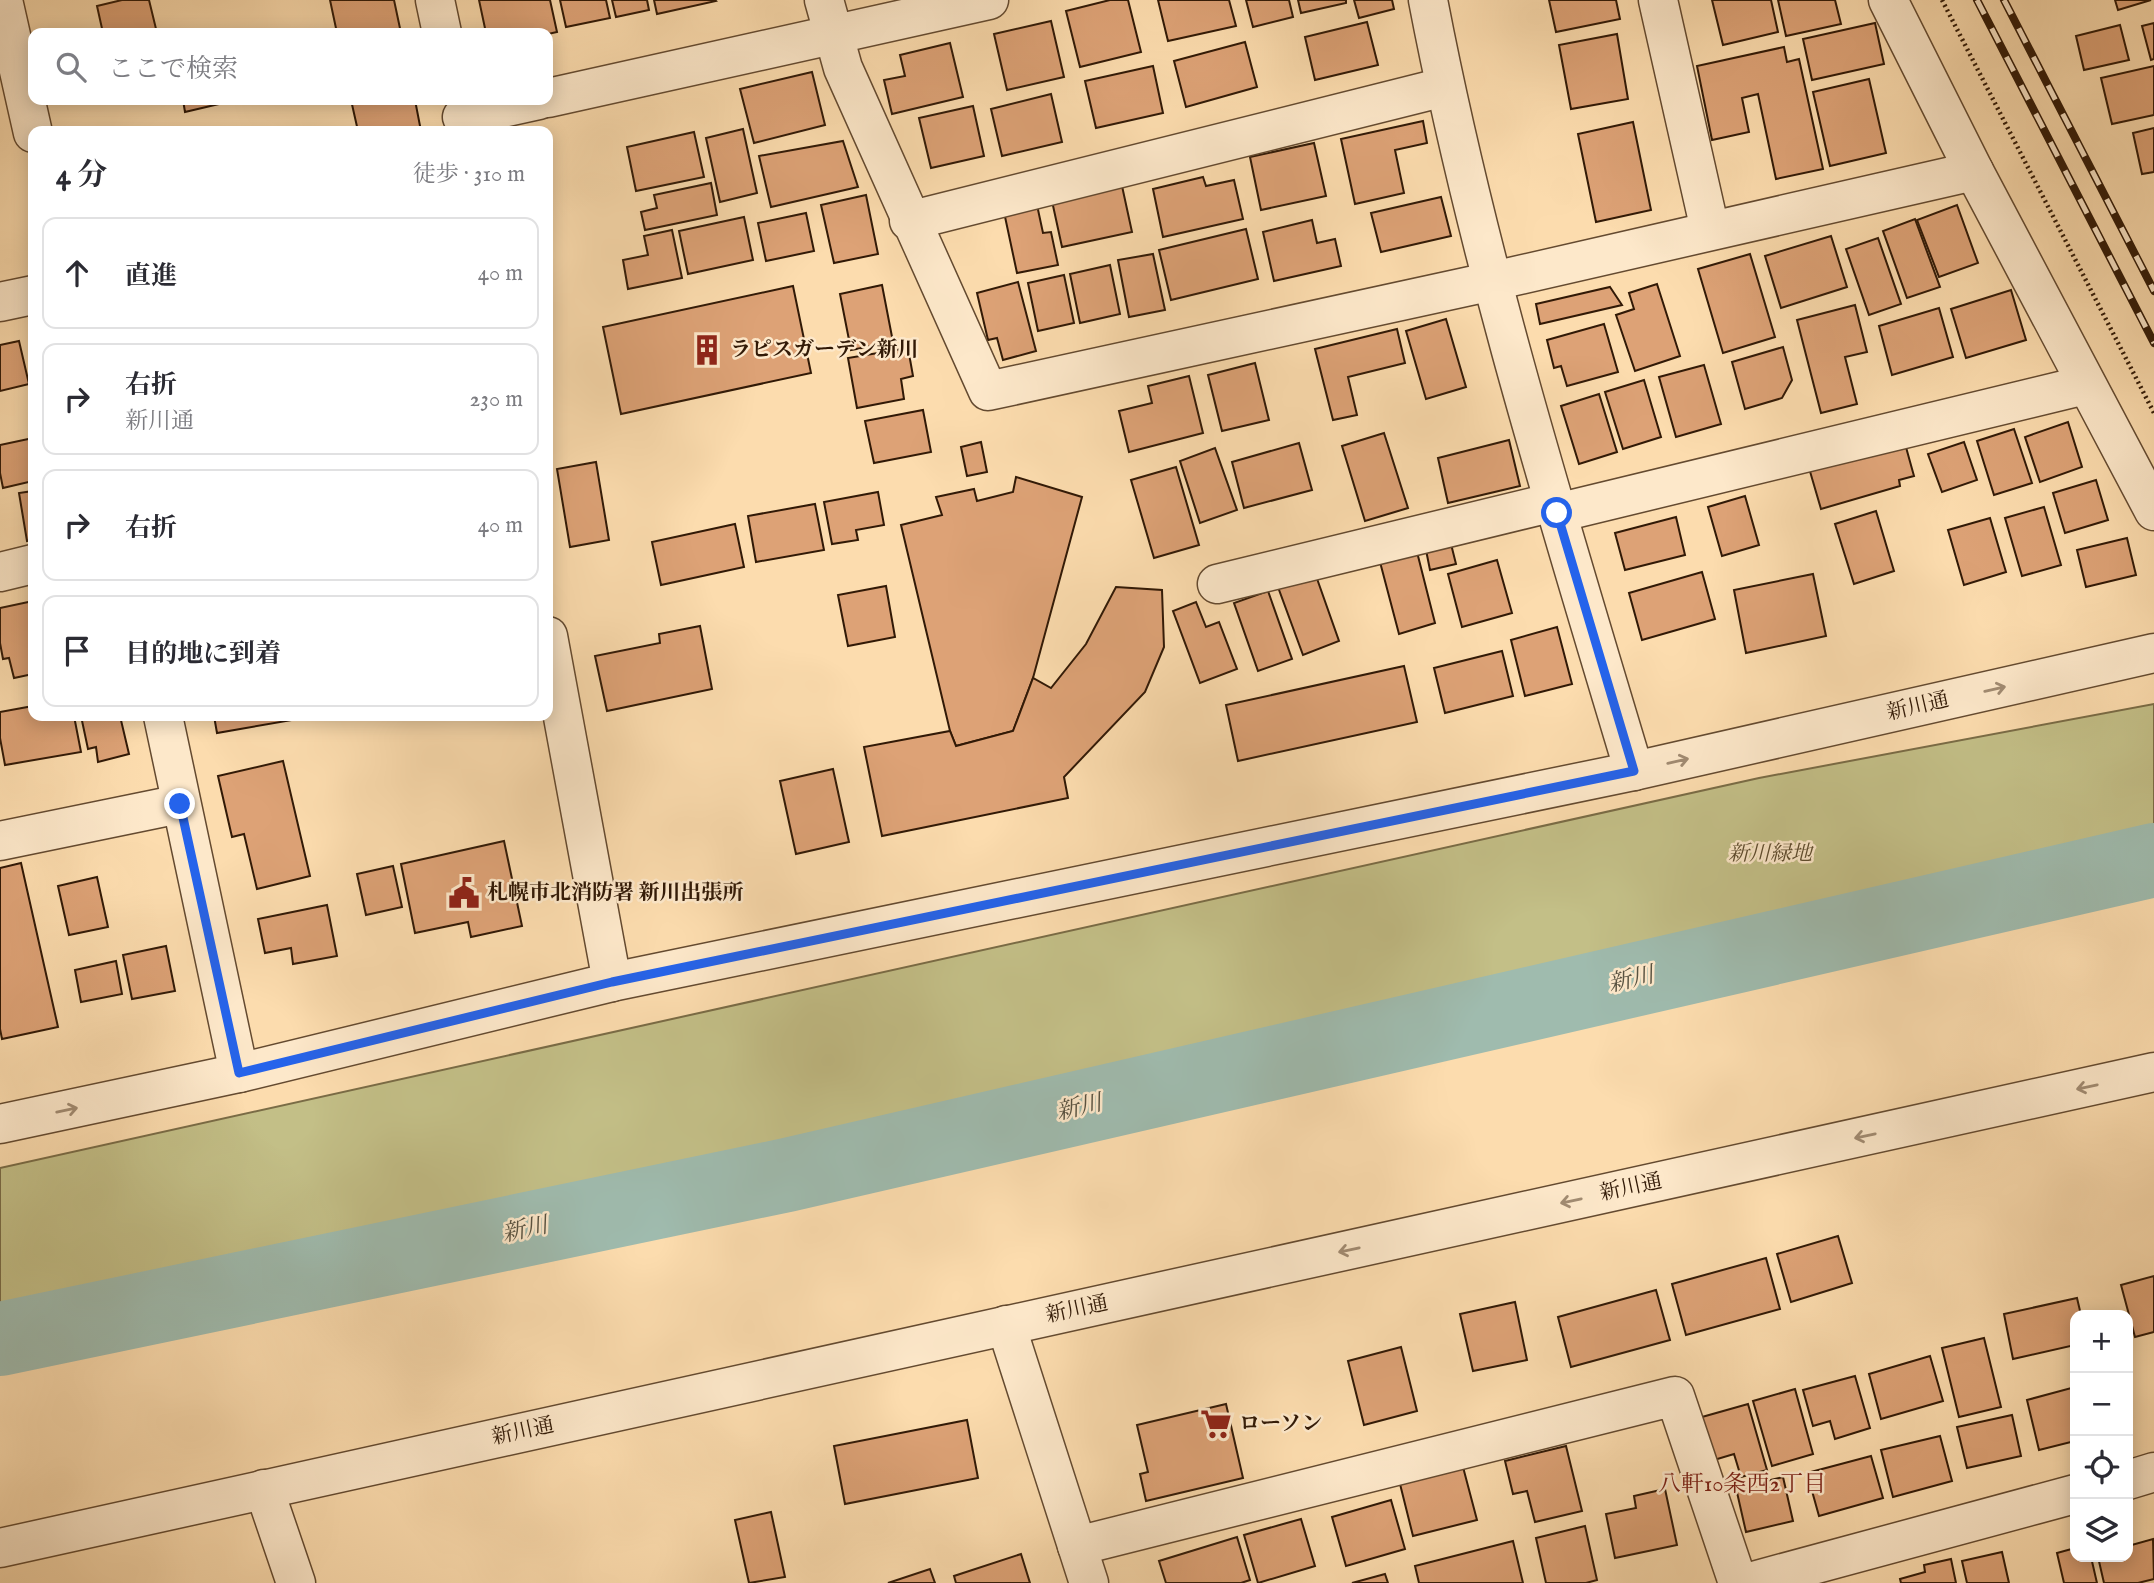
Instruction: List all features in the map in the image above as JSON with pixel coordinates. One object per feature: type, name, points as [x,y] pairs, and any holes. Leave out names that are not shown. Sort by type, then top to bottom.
[{"type":"street","points":[[3,0],[10,75],[30,126]]},
{"type":"street","points":[[435,0],[441,28]]},
{"type":"street","points":[[553,97],[829,17],[989,0]]},
{"type":"street","points":[[1428,0],[1444,87],[1493,281],[1555,508],[1634,771]]},
{"type":"street","points":[[1658,0],[1710,230]]},
{"type":"street","points":[[1888,0],[2085,385],[2154,511]]},
{"type":"street","points":[[829,17],[843,68],[988,391],[1493,281],[1974,171]]},
{"type":"street","points":[[909,220],[1444,87]]},
{"type":"street","points":[[461,116],[515,105]]},
{"type":"street","points":[[0,302],[28,296]]},
{"type":"street","points":[[1217,584],[2085,385]]},
{"type":"street","points":[[0,572],[28,565]]},
{"type":"street","name":"新川通","points":[[0,1124],[239,1073],[612,982],[1634,771],[2154,653]]},
{"type":"street","points":[[553,663],[612,982]]},
{"type":"street","points":[[164,721],[239,1073]]},
{"type":"street","points":[[0,841],[180,804]]},
{"type":"street","name":"新川通","points":[[0,1548],[2154,1072]]},
{"type":"street","points":[[1006,1325],[1089,1583]]},
{"type":"street","points":[[1077,1546],[1675,1396],[1738,1583]]},
{"type":"street","points":[[2133,1478],[2154,1472]]},
{"type":"street","points":[[264,1489],[296,1583]]},
{"type":"street","points":[[1746,1583],[2070,1495]]},
{"type":"path","points":[[1942,0],[2154,413]]},
{"type":"green space","name":"新川緑地","points":[[2154,704],[2154,852],[1514,987],[0,1318],[0,1168],[1759,778]]},
{"type":"building","points":[[122,0],[149,0],[156,28],[102,28],[97,6]]},
{"type":"building","points":[[330,0],[394,0],[400,28],[336,28]]},
{"type":"building","points":[[479,0],[550,0],[557,32],[553,33],[553,28],[485,28]]},
{"type":"building","points":[[560,0],[606,0],[610,18],[566,27]]},
{"type":"building","points":[[612,0],[647,0],[649,10],[616,17]]},
{"type":"building","points":[[654,0],[715,0],[716,1],[657,14]]},
{"type":"building","points":[[1110,0],[1128,0],[1141,52],[1080,67],[1066,11]]},
{"type":"building","points":[[1158,0],[1229,0],[1236,26],[1168,41]]},
{"type":"building","points":[[1246,0],[1289,0],[1293,17],[1253,27]]},
{"type":"building","points":[[1298,0],[1346,0],[1346,3],[1301,13]]},
{"type":"building","points":[[1354,0],[1392,0],[1394,9],[1359,18]]},
{"type":"building","points":[[1549,0],[1616,0],[1620,19],[1556,32]]},
{"type":"building","points":[[1712,0],[1771,0],[1778,32],[1723,45]]},
{"type":"building","points":[[1778,0],[1835,0],[1841,24],[1786,36]]},
{"type":"building","points":[[2115,0],[2151,0],[2118,10]]},
{"type":"building","points":[[1051,21],[1064,77],[1007,90],[994,34]]},
{"type":"building","points":[[1367,22],[1378,65],[1315,80],[1305,37]]},
{"type":"building","points":[[1875,23],[1884,64],[1812,80],[1803,39]]},
{"type":"building","points":[[2154,23],[2154,59],[2151,60],[2142,26]]},
{"type":"building","points":[[2120,25],[2129,60],[2084,70],[2076,36]]},
{"type":"building","points":[[1617,34],[1628,99],[1571,109],[1559,45]]},
{"type":"building","points":[[1245,42],[1257,87],[1186,107],[1174,61]]},
{"type":"building","points":[[950,43],[963,97],[892,114],[884,80],[905,76],[900,55]]},
{"type":"building","points":[[1784,47],[1787,62],[1799,59],[1823,169],[1776,179],[1758,94],[1742,98],[1749,132],[1712,140],[1697,66]]},
{"type":"building","points":[[1153,66],[1163,113],[1096,128],[1085,81]]},
{"type":"building","points":[[2154,66],[2154,115],[2112,124],[2101,78]]},
{"type":"building","points":[[812,72],[825,125],[754,143],[740,89]]},
{"type":"building","points":[[1869,79],[1886,153],[1830,166],[1813,92]]},
{"type":"building","points":[[1051,94],[1062,142],[1002,156],[991,109]]},
{"type":"building","points":[[184,105],[215,105],[185,112]]},
{"type":"building","points":[[352,105],[416,105],[420,126],[357,126]]},
{"type":"building","points":[[973,106],[984,156],[931,168],[919,118]]},
{"type":"building","points":[[1423,121],[1427,143],[1395,150],[1404,193],[1355,204],[1341,139]]},
{"type":"building","points":[[1633,122],[1651,210],[1596,222],[1578,134]]},
{"type":"building","points":[[2154,128],[2154,172],[2142,174],[2133,133]]},
{"type":"building","points":[[743,129],[757,193],[720,202],[706,138]]},
{"type":"building","points":[[694,132],[704,177],[636,191],[627,147]]},
{"type":"building","points":[[843,141],[858,187],[771,207],[759,156]]},
{"type":"building","points":[[1314,143],[1326,196],[1261,210],[1250,157]]},
{"type":"building","points":[[1203,177],[1206,186],[1234,180],[1243,219],[1163,237],[1153,189]]},
{"type":"building","points":[[711,183],[717,215],[645,230],[641,212],[657,208],[654,195]]},
{"type":"building","points":[[1122,186],[1132,232],[1062,247],[1052,201]]},
{"type":"building","points":[[866,195],[878,254],[834,263],[821,205]]},
{"type":"building","points":[[1441,197],[1451,236],[1381,252],[1371,213]]},
{"type":"building","points":[[1037,205],[1043,233],[1051,232],[1058,265],[1017,273],[1004,212]]},
{"type":"building","points":[[1957,205],[1978,263],[1939,277],[1917,220]]},
{"type":"building","points":[[806,213],[814,251],[766,261],[758,223]]},
{"type":"building","points":[[744,217],[753,260],[688,274],[679,231]]},
{"type":"building","points":[[1915,219],[1940,287],[1907,298],[1883,231]]},
{"type":"building","points":[[1312,220],[1317,243],[1335,239],[1341,266],[1274,281],[1263,232]]},
{"type":"building","points":[[1246,229],[1258,279],[1171,300],[1159,250]]},
{"type":"building","points":[[672,230],[682,278],[628,289],[623,260],[648,255],[644,236]]},
{"type":"building","points":[[1831,236],[1847,287],[1781,308],[1765,256]]},
{"type":"building","points":[[1878,238],[1901,304],[1869,315],[1846,249]]},
{"type":"building","points":[[1153,254],[1165,310],[1129,317],[1118,260]]},
{"type":"building","points":[[1750,254],[1775,337],[1723,353],[1698,269]]},
{"type":"building","points":[[1110,265],[1120,314],[1080,323],[1070,274]]},
{"type":"building","points":[[1064,275],[1074,323],[1038,331],[1028,283]]},
{"type":"building","points":[[1018,282],[1036,351],[1003,360],[997,338],[988,340],[977,293]]},
{"type":"building","points":[[1657,284],[1680,356],[1635,371],[1616,315],[1634,309],[1629,293]]},
{"type":"building","points":[[882,285],[893,342],[851,350],[840,294]]},
{"type":"building","name":"ラピスガーデン新川","points":[[793,286],[811,373],[621,414],[603,327]]},
{"type":"building","points":[[1610,287],[1622,305],[1540,324],[1536,304]]},
{"type":"building","points":[[2011,290],[2026,340],[1966,358],[1951,309]]},
{"type":"building","points":[[1855,305],[1867,352],[1845,357],[1857,404],[1821,413],[1797,320]]},
{"type":"building","points":[[1939,308],[1953,357],[1892,375],[1879,326]]},
{"type":"building","points":[[1446,319],[1466,387],[1426,399],[1406,331]]},
{"type":"building","points":[[1604,324],[1618,372],[1567,386],[1561,366],[1554,368],[1547,340]]},
{"type":"building","points":[[1397,329],[1405,363],[1348,377],[1357,415],[1333,420],[1315,349]]},
{"type":"building","points":[[19,341],[28,384],[0,391],[0,345]]},
{"type":"building","points":[[1783,347],[1792,380],[1782,398],[1745,409],[1732,362]]},
{"type":"building","points":[[908,348],[913,376],[901,379],[904,399],[857,408],[848,358]]},
{"type":"building","points":[[1255,363],[1269,420],[1222,431],[1208,375]]},
{"type":"building","points":[[1704,365],[1721,424],[1676,437],[1659,377]]},
{"type":"building","points":[[1189,376],[1203,433],[1129,452],[1119,411],[1152,403],[1148,386]]},
{"type":"building","points":[[1644,380],[1661,437],[1623,449],[1605,392]]},
{"type":"building","points":[[1599,394],[1617,452],[1579,464],[1561,406]]},
{"type":"building","points":[[923,410],[931,452],[874,463],[865,421]]},
{"type":"building","points":[[2068,422],[2082,467],[2040,482],[2025,437]]},
{"type":"building","points":[[2014,429],[2032,483],[1994,495],[1977,441]]},
{"type":"building","points":[[1384,433],[1408,508],[1365,521],[1342,446]]},
{"type":"building","points":[[28,439],[28,482],[3,488],[0,445]]},
{"type":"building","points":[[1509,440],[1520,486],[1448,503],[1438,458]]},
{"type":"building","points":[[1904,440],[1914,476],[1899,480],[1900,486],[1821,509],[1809,468]]},
{"type":"building","points":[[981,442],[987,472],[967,476],[961,447]]},
{"type":"building","points":[[1964,442],[1977,480],[1942,492],[1928,454]]},
{"type":"building","points":[[1299,443],[1312,490],[1244,508],[1232,462]]},
{"type":"building","points":[[1215,448],[1237,510],[1200,523],[1180,461]]},
{"type":"building","points":[[596,462],[609,540],[570,547],[557,469]]},
{"type":"building","points":[[1176,467],[1199,545],[1154,558],[1131,480]]},
{"type":"building","points":[[1016,477],[1082,497],[1033,678],[1013,731],[956,746],[950,731],[901,525],[942,515],[936,497],[974,489],[977,501],[1013,492]]},
{"type":"building","points":[[2096,480],[2108,520],[2065,533],[2053,493]]},
{"type":"building","points":[[28,492],[28,541],[27,541],[19,493]]},
{"type":"building","points":[[878,492],[884,525],[856,530],[858,540],[832,544],[824,502]]},
{"type":"building","points":[[1745,496],[1759,545],[1722,556],[1708,507]]},
{"type":"building","points":[[815,504],[824,550],[756,562],[748,516]]},
{"type":"building","points":[[2044,507],[2061,565],[2022,576],[2005,518]]},
{"type":"building","points":[[1876,511],[1894,571],[1854,584],[1835,524]]},
{"type":"building","points":[[1676,517],[1685,555],[1625,570],[1615,533]]},
{"type":"building","points":[[1990,518],[2006,572],[1964,585],[1948,530]]},
{"type":"building","points":[[735,524],[744,567],[661,585],[652,542]]},
{"type":"building","points":[[2127,538],[2136,575],[2086,587],[2077,550]]},
{"type":"building","points":[[1450,540],[1456,564],[1430,570],[1425,545]]},
{"type":"building","points":[[1417,552],[1435,623],[1399,634],[1380,562]]},
{"type":"building","points":[[1497,560],[1512,613],[1462,627],[1448,574]]},
{"type":"building","points":[[1702,572],[1715,619],[1642,640],[1629,593]]},
{"type":"building","points":[[1315,573],[1339,641],[1303,655],[1278,587]]},
{"type":"building","points":[[1813,574],[1826,636],[1746,653],[1734,590]]},
{"type":"building","points":[[886,586],[895,637],[848,646],[838,595]]},
{"type":"building","points":[[1116,587],[1162,590],[1164,647],[1145,692],[1064,777],[1068,798],[882,836],[864,747],[950,731],[956,746],[1013,731],[1033,678],[1051,688],[1086,644]]},
{"type":"building","points":[[1268,591],[1292,659],[1258,671],[1234,603]]},
{"type":"building","points":[[28,602],[28,675],[14,678],[9,658],[3,659],[0,608]]},
{"type":"building","points":[[1196,602],[1206,627],[1219,622],[1237,669],[1200,683],[1173,611]]},
{"type":"building","points":[[700,626],[712,689],[607,711],[595,656],[660,643],[659,634]]},
{"type":"building","points":[[1557,627],[1572,684],[1525,696],[1511,640]]},
{"type":"building","points":[[1502,651],[1513,696],[1445,713],[1434,668]]},
{"type":"building","points":[[1404,666],[1417,722],[1238,761],[1226,705]]},
{"type":"building","points":[[28,707],[28,721],[75,721],[81,752],[5,765],[0,738],[0,712]]},
{"type":"building","points":[[82,721],[121,721],[129,754],[98,762],[96,747],[88,749]]},
{"type":"building","points":[[215,721],[286,721],[217,733]]},
{"type":"building","points":[[283,761],[310,876],[257,889],[244,834],[232,837],[218,776]]},
{"type":"building","points":[[833,769],[849,842],[796,854],[780,781]]},
{"type":"building","points":[[504,841],[522,926],[471,937],[468,922],[415,933],[401,864]]},
{"type":"building","points":[[21,863],[58,1027],[2,1039],[0,868]]},
{"type":"building","points":[[393,866],[402,907],[366,915],[357,874]]},
{"type":"building","points":[[97,877],[108,927],[69,935],[58,886]]},
{"type":"building","points":[[327,905],[337,956],[293,964],[291,948],[265,953],[258,919]]},
{"type":"building","points":[[166,946],[175,991],[132,999],[123,955]]},
{"type":"building","points":[[116,961],[122,994],[81,1002],[75,970]]},
{"type":"building","points":[[1838,1236],[1852,1283],[1791,1302],[1777,1254]]},
{"type":"building","points":[[1766,1258],[1780,1309],[1686,1335],[1672,1284]]},
{"type":"building","points":[[2154,1276],[2154,1332],[2135,1337],[2133,1310],[2128,1310],[2121,1285]]},
{"type":"building","points":[[1656,1290],[1670,1340],[1571,1367],[1558,1317]]},
{"type":"building","points":[[2077,1298],[2080,1310],[2070,1310],[2070,1346],[2013,1359],[2004,1314]]},
{"type":"building","points":[[1515,1302],[1527,1360],[1473,1371],[1460,1314]]},
{"type":"building","points":[[1984,1338],[2001,1407],[1959,1417],[1942,1348]]},
{"type":"building","points":[[1401,1347],[1417,1411],[1364,1425],[1348,1361]]},
{"type":"building","points":[[1930,1356],[1943,1401],[1881,1419],[1869,1374]]},
{"type":"building","points":[[1855,1376],[1870,1428],[1835,1439],[1830,1421],[1813,1426],[1803,1390]]},
{"type":"building","points":[[2070,1388],[2070,1442],[2039,1450],[2027,1400]]},
{"type":"building","points":[[1795,1389],[1813,1454],[1772,1466],[1753,1401]]},
{"type":"building","points":[[1226,1404],[1243,1478],[1146,1501],[1140,1474],[1148,1472],[1137,1425]]},
{"type":"building","points":[[1748,1404],[1767,1470],[1741,1477],[1734,1454],[1714,1460],[1702,1417]]},
{"type":"building","points":[[2012,1415],[2021,1456],[1967,1468],[1957,1427]]},
{"type":"building","points":[[967,1420],[978,1478],[845,1504],[834,1446]]},
{"type":"building","points":[[1940,1436],[1952,1481],[1893,1497],[1881,1450]]},
{"type":"building","points":[[1566,1446],[1582,1511],[1535,1522],[1527,1491],[1513,1494],[1505,1461]]},
{"type":"building","points":[[1871,1456],[1883,1498],[1819,1516],[1807,1473]]},
{"type":"building","points":[[1463,1467],[1477,1520],[1413,1536],[1400,1484]]},
{"type":"building","points":[[1783,1477],[1793,1521],[1746,1532],[1736,1488]]},
{"type":"building","points":[[1665,1489],[1677,1545],[1615,1558],[1606,1514],[1636,1508],[1634,1496]]},
{"type":"building","points":[[1391,1500],[1405,1549],[1346,1566],[1332,1517]]},
{"type":"building","points":[[771,1512],[785,1577],[749,1583],[735,1520]]},
{"type":"building","points":[[1301,1519],[1315,1566],[1258,1583],[1244,1535]]},
{"type":"building","points":[[1585,1526],[1597,1580],[1586,1583],[1546,1583],[1536,1538]]},
{"type":"building","points":[[1237,1537],[1250,1580],[1241,1583],[1166,1583],[1159,1561]]},
{"type":"building","points":[[2153,1539],[2154,1579],[2138,1583],[2104,1583],[2099,1562],[2133,1562],[2133,1545]]},
{"type":"building","points":[[1513,1541],[1523,1583],[1419,1583],[1415,1566]]},
{"type":"building","points":[[2070,1549],[2070,1562],[2092,1562],[2097,1583],[2064,1583],[2057,1553]]},
{"type":"building","points":[[2002,1552],[2009,1583],[1967,1583],[1962,1561]]},
{"type":"building","points":[[1021,1554],[1030,1583],[956,1583],[954,1576]]},
{"type":"building","points":[[1951,1559],[1956,1583],[1901,1583],[1900,1579],[1925,1572],[1924,1565]]},
{"type":"building","points":[[930,1569],[935,1583],[888,1583]]},
{"type":"building","points":[[1385,1574],[1388,1583],[1352,1583]]},
{"type":"waterway","name":"新川","points":[[0,1339],[787,1175],[2154,860]]},
{"type":"railway","points":[[1977,0],[2154,343]]},
{"type":"railway","points":[[2004,0],[2154,291]]},
{"type":"place","name":"ラピスガーデン新川","points":[[707,350]]},
{"type":"place","name":"札幌市北消防署 新川出張所","points":[[464,893]]},
{"type":"place","name":"ローソン","points":[[1216,1424]]},
{"type":"district","name":"八軒10条西2丁目","points":[[1742,1484]]},
{"type":"route","points":[[180,804],[239,1073],[612,982],[1634,771],[1557,513]]}]
